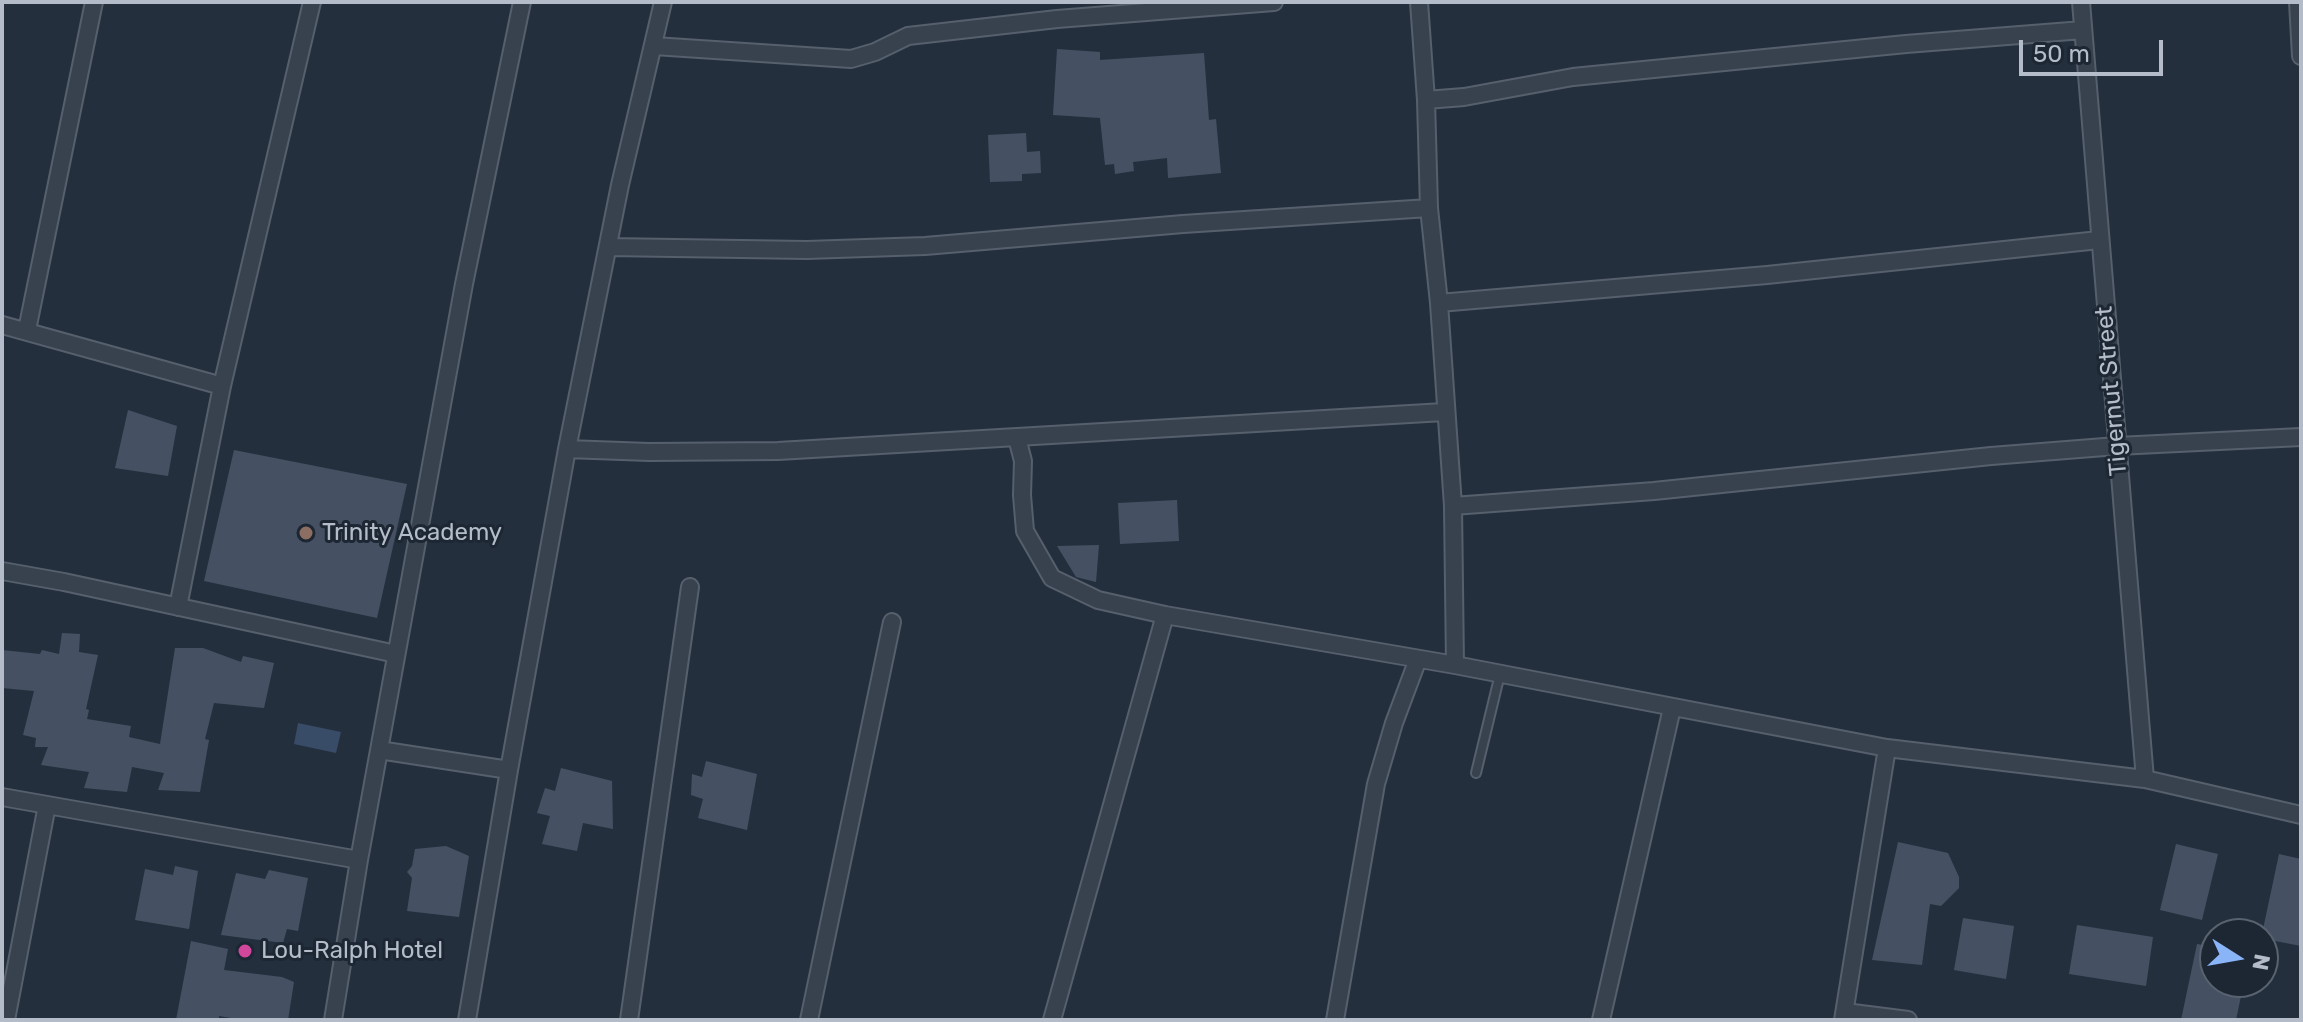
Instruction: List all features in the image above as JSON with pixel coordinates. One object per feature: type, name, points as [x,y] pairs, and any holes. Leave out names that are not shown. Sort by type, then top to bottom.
[{"type":"street","points":[[27,330],[94,2]]},
{"type":"street","points":[[178,607],[222,386],[312,2]]},
{"type":"street","points":[[333,1020],[359,860],[464,284],[522,2]]},
{"type":"street","points":[[467,1020],[567,449],[663,2]]},
{"type":"street","points":[[654,46],[851,59],[875,52],[908,36],[1057,19],[1274,2]]},
{"type":"street","points":[[1419,2],[1429,208],[1453,506],[1455,665]]},
{"type":"street","name":"Tigernut Street","points":[[2081,2],[2145,779]]},
{"type":"street","points":[[2298,2],[2301,56]]},
{"type":"street","points":[[1426,100],[1464,97],[1573,77],[1891,45],[2083,30]]},
{"type":"street","points":[[608,247],[807,250],[925,246],[1183,224],[1429,208]]},
{"type":"street","points":[[1439,303],[1767,275],[2099,240]]},
{"type":"street","points":[[2,325],[222,386]]},
{"type":"street","points":[[567,449],[778,451],[1444,412]]},
{"type":"street","points":[[1453,506],[1654,491],[1991,456],[2301,437]]},
{"type":"street","points":[[1017,438],[1023,461],[1025,531],[1052,578],[1098,600],[1887,748],[2145,779],[2301,815]]},
{"type":"street","points":[[2,571],[396,654]]},
{"type":"street","points":[[629,1020],[690,587]]},
{"type":"street","points":[[1052,1020],[1165,615]]},
{"type":"street","points":[[809,1020],[892,622]]},
{"type":"street","points":[[1335,1020],[1376,784],[1418,659]]},
{"type":"street","points":[[1601,1020],[1672,708]]},
{"type":"street","points":[[1887,748],[1844,1016],[1908,1020]]},
{"type":"street","points":[[379,750],[509,770]]},
{"type":"street","points":[[2,797],[359,860]]},
{"type":"street","points":[[6,1020],[47,805]]},
{"type":"lane","points":[[1476,773],[1500,674]]},
{"type":"water","points":[[298,723],[341,732],[336,753],[294,744]]},
{"type":"building","points":[[1057,49],[1100,52],[1100,60],[1204,53],[1209,120],[1216,119],[1221,173],[1168,178],[1167,158],[1133,162],[1134,171],[1115,174],[1114,164],[1105,165],[1100,118],[1053,115]]},
{"type":"building","points":[[1026,133],[1027,152],[1040,151],[1041,173],[1022,174],[1022,181],[990,182],[988,135]]},
{"type":"building","points":[[128,410],[177,426],[168,476],[115,468]]},
{"type":"building","name":"Trinity Academy","points":[[234,450],[407,484],[377,618],[204,581]]},
{"type":"building","points":[[1177,500],[1179,541],[1120,544],[1118,503]]},
{"type":"building","points":[[1099,545],[1096,582],[1076,577],[1057,546]]},
{"type":"building","points":[[62,633],[80,634],[79,652],[98,655],[86,709],[89,710],[87,719],[131,726],[129,737],[160,744],[175,648],[203,648],[241,662],[243,656],[274,663],[264,708],[214,703],[205,739],[209,740],[200,792],[158,790],[164,773],[132,767],[127,792],[84,788],[89,772],[41,765],[48,747],[35,747],[36,738],[23,735],[34,691],[2,688],[2,650],[40,654],[42,650],[59,654]]},
{"type":"building","points":[[706,761],[757,774],[747,830],[698,818],[703,799],[691,795],[692,774],[702,777]]},
{"type":"building","points":[[561,768],[612,781],[613,829],[583,823],[577,851],[542,844],[550,816],[537,813],[545,788],[555,791]]},
{"type":"building","points":[[1898,842],[1948,853],[1959,877],[1959,888],[1941,906],[1930,904],[1922,965],[1872,960]]},
{"type":"building","points":[[2176,844],[2218,854],[2202,918],[2160,910]]},
{"type":"building","points":[[446,846],[469,856],[459,917],[407,911],[412,878],[407,872],[412,866],[415,849]]},
{"type":"building","points":[[2279,854],[2301,859],[2301,946],[2279,942],[2279,918],[2265,918]]},
{"type":"building","points":[[175,866],[198,871],[189,929],[135,920],[145,869],[173,875]]},
{"type":"building","points":[[269,870],[308,878],[298,931],[287,929],[283,943],[221,935],[236,873],[265,879]]},
{"type":"building","points":[[1963,918],[2014,926],[2006,979],[1954,970]]},
{"type":"building","points":[[2077,925],[2153,937],[2146,986],[2069,974]]},
{"type":"building","points":[[191,941],[228,949],[224,970],[282,977],[294,982],[288,1020],[243,1020],[219,1016],[219,1020],[176,1020]]},
{"type":"building","points":[[2199,944],[2199,998],[2241,998],[2236,1020],[2181,1020]]},
{"type":"place","name":"Trinity Academy","points":[[306,533]]},
{"type":"place","name":"Lou-Ralph Hotel","points":[[245,951]]}]
